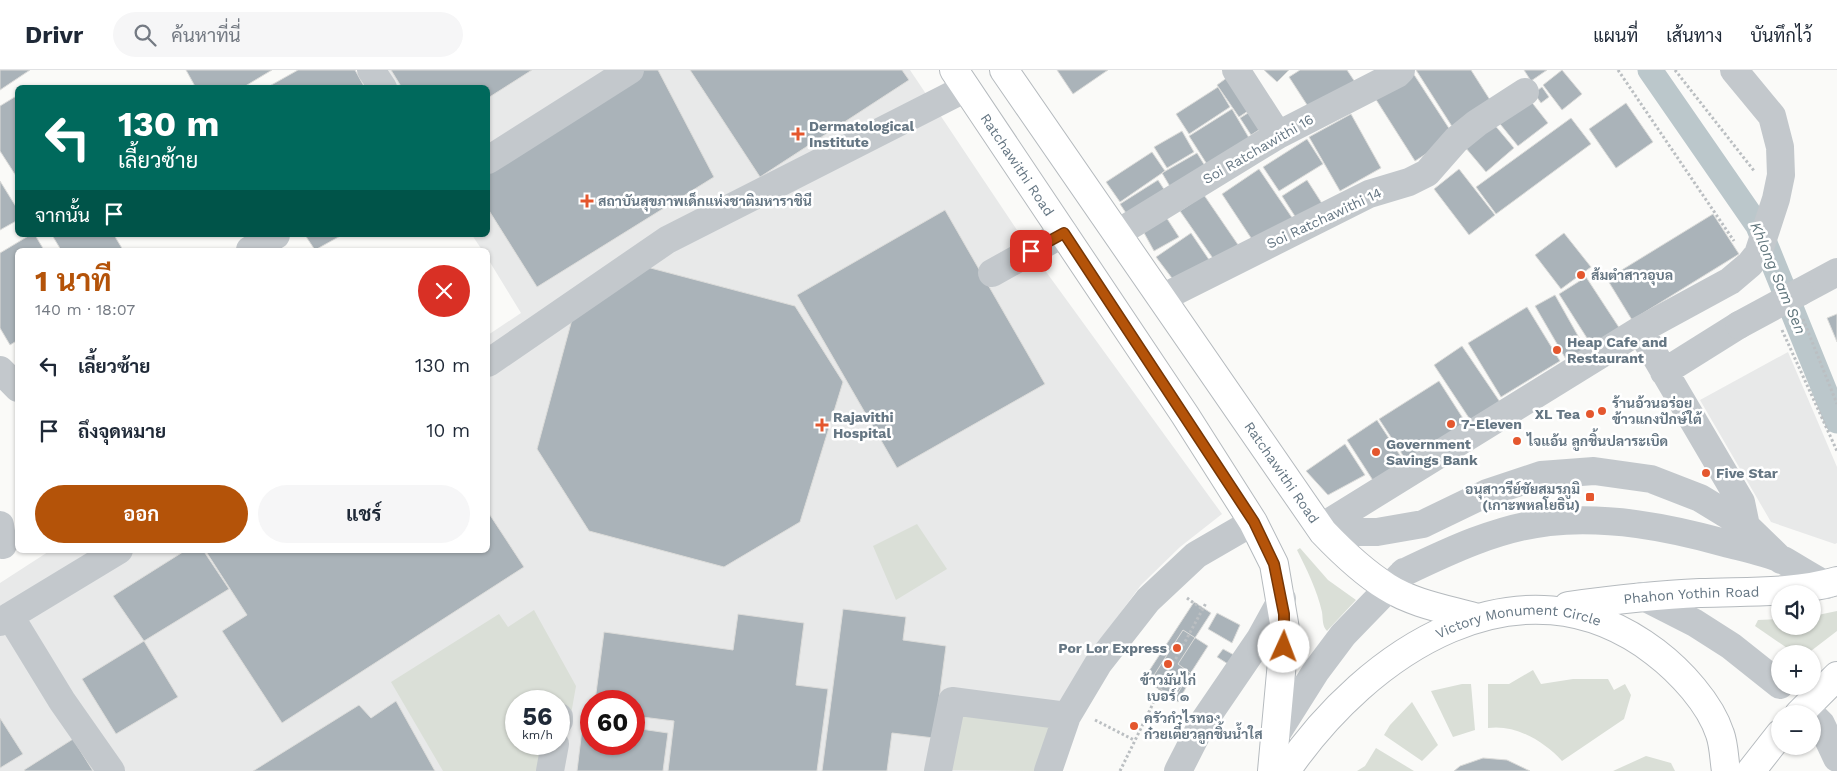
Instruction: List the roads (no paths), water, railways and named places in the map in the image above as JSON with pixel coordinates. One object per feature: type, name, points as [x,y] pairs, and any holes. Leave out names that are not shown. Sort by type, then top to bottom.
[{"type":"main road","name":"Ratchawithi Road","points":[[1004,70],[1322,530],[1355,565],[1395,581],[1432,606],[1474,617]]},
{"type":"main road","name":"Ratchawithi Road","points":[[960,79],[1254,522],[1274,564],[1282,599],[1285,629],[1272,771]]},
{"type":"main road","name":"Phahon Yothin Road","points":[[1546,609],[1642,596],[1772,591],[1831,583]]},
{"type":"main road","name":"Victory Monument Circle","points":[[1286,771],[1333,711],[1375,673],[1411,647],[1474,617],[1546,609],[1598,619],[1633,635],[1676,668],[1702,700],[1720,733],[1726,771]]},
{"type":"main road","points":[[1813,705],[1837,676]]},
{"type":"main road","points":[[1751,771],[1771,745]]},
{"type":"street","points":[[371,70],[381,85]]},
{"type":"street","points":[[490,159],[630,70]]},
{"type":"street","points":[[1236,70],[1278,135]]},
{"type":"street","name":"Soi Ratchawithi 16","points":[[1118,233],[1278,135],[1401,70]]},
{"type":"street","points":[[1322,530],[1640,330],[1730,281],[1755,255],[1776,200],[1781,175],[1780,147],[1772,116],[1734,70]]},
{"type":"street","points":[[490,362],[668,240],[960,79]]},
{"type":"street","name":"Soi Ratchawithi 14","points":[[1162,298],[1369,194],[1409,182],[1427,173],[1456,140],[1478,122],[1525,92]]},
{"type":"street","points":[[992,273],[1064,233]]},
{"type":"street","points":[[253,248],[273,237]]},
{"type":"street","points":[[1664,372],[1739,325],[1837,272]]},
{"type":"street","points":[[1640,330],[1741,502],[1746,526]]},
{"type":"street","points":[[0,370],[15,385]]},
{"type":"street","points":[[0,399],[15,390]]},
{"type":"street","points":[[1322,530],[1377,532],[1424,524],[1482,496],[1541,475],[1594,471],[1651,479],[1700,498],[1746,526],[1782,560]]},
{"type":"street","points":[[1275,736],[1316,670],[1343,635],[1445,528],[1482,496]]},
{"type":"street","points":[[1395,581],[1452,550],[1500,533],[1548,522],[1605,520],[1646,524],[1686,532],[1782,560],[1831,583]]},
{"type":"street","points":[[1048,771],[1067,716],[1098,664],[1148,600],[1196,555],[1254,522]]},
{"type":"street","points":[[111,771],[5,619],[114,553]]},
{"type":"street","points":[[1642,596],[1694,622],[1731,646],[1771,678]]},
{"type":"street","points":[[1178,771],[1202,724],[1260,639],[1282,599]]},
{"type":"street","points":[[1790,695],[1800,705]]},
{"type":"street","points":[[938,771],[952,701],[1067,716]]},
{"type":"street","points":[[1821,724],[1837,758]]},
{"type":"street","points":[[550,771],[553,755]]},
{"type":"waterway","name":"Khlong Sam Sen","points":[[1650,70],[1758,226],[1837,421]]},
{"type":"place","name":"Dermatological Institute","points":[[798,134]]},
{"type":"place","name":"สถาบันสุขภาพเด็กแห่งชาติมหาราชินี","points":[[587,201]]},
{"type":"place","name":"ส้มตำสาวอุบล","points":[[1581,275]]},
{"type":"place","name":"Heap Cafe and Restaurant","points":[[1557,350]]},
{"type":"place","name":"ร้านอ้วนอร่อย ข้าวแกงปักษ์ใต้","points":[[1602,411]]},
{"type":"place","name":"XL Tea","points":[[1590,414]]},
{"type":"place","name":"7-Eleven","points":[[1451,424]]},
{"type":"place","name":"Rajavithi Hospital","points":[[822,425]]},
{"type":"place","name":"ไจแอ้น ลูกชิ้นปลาระเบิด","points":[[1517,441]]},
{"type":"place","name":"Government Savings Bank","points":[[1376,452]]},
{"type":"place","name":"Five Star","points":[[1706,473]]},
{"type":"place","name":"อนุสาวรีย์ชัยสมรภูมิ (เกาะพหลโยธิน)","points":[[1590,497]]},
{"type":"place","name":"Por Lor Express","points":[[1177,648]]},
{"type":"place","name":"ข้าวมันไก่ เบอร์ ๑","points":[[1168,664]]},
{"type":"place","name":"ครัวกำไรทอง ก๋วยเตี๋ยวลูกชิ้นน้ำใส","points":[[1134,726]]}]
